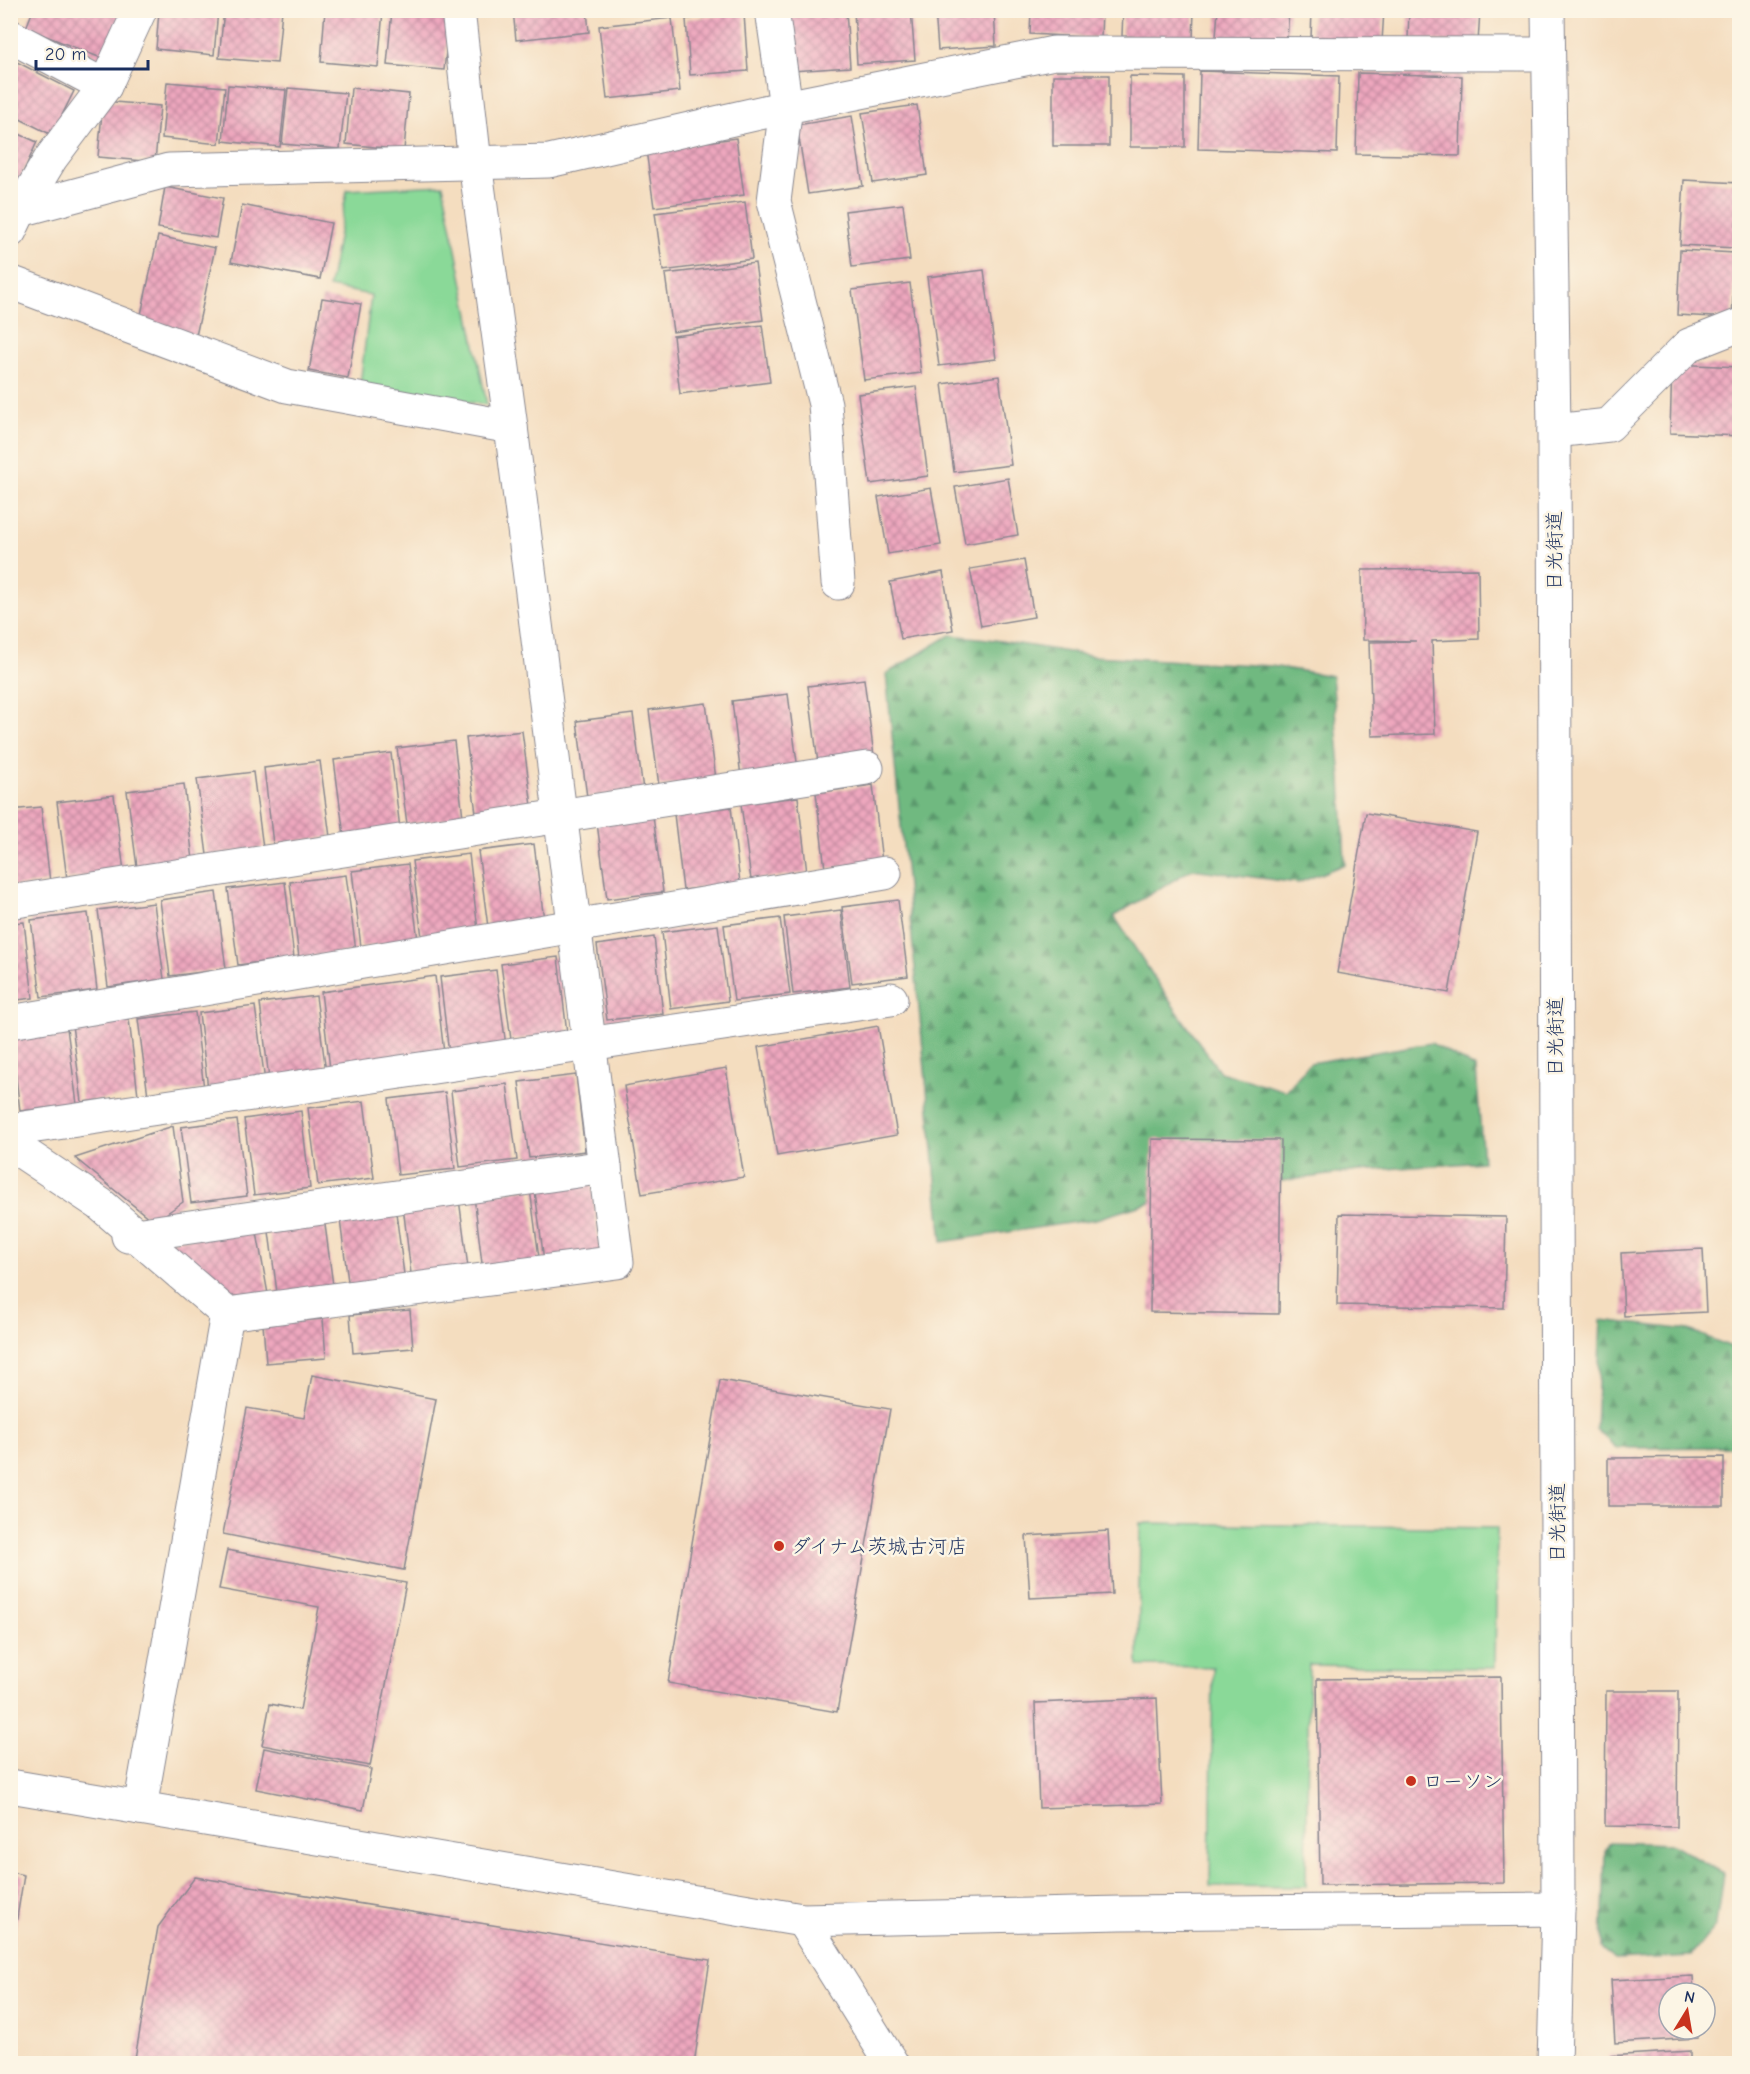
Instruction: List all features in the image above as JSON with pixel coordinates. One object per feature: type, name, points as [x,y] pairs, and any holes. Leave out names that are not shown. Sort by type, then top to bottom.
[{"type":"street","points":[[15,221],[51,158],[105,86],[140,10]]},
{"type":"street","points":[[10,1144],[100,1204],[131,1235],[227,1314],[617,1262],[512,427],[475,163],[458,10]]},
{"type":"street","points":[[772,10],[786,107],[774,201],[825,404],[838,583]]},
{"type":"street","name":"日光街道","points":[[1548,10],[1554,431],[1558,1909],[1554,2064]]},
{"type":"street","points":[[10,36],[105,86]]},
{"type":"street","points":[[15,221],[169,170],[549,161],[786,107],[1054,53],[1548,54]]},
{"type":"street","points":[[10,282],[287,386],[512,427]]},
{"type":"street","points":[[1554,431],[1609,425],[1689,345],[1740,325]]},
{"type":"street","points":[[10,902],[867,768]]},
{"type":"street","points":[[10,1022],[885,873]]},
{"type":"street","points":[[10,1130],[891,999]]},
{"type":"street","points":[[131,1235],[605,1167]]},
{"type":"street","points":[[140,1808],[227,1314]]},
{"type":"street","points":[[10,1786],[802,1920],[1558,1909]]},
{"type":"street","points":[[802,1920],[892,2064]]},
{"type":"green space","points":[[443,185],[487,405],[360,385],[371,295],[329,287],[347,190]]},
{"type":"green space","points":[[950,635],[1093,656],[1271,666],[1332,676],[1341,778],[1345,864],[1298,883],[1192,869],[1114,916],[1220,1072],[1286,1091],[1310,1063],[1431,1043],[1476,1068],[1483,1162],[1359,1171],[1175,1195],[1096,1219],[942,1242],[886,674]]},
{"type":"green space","points":[[1601,1320],[1689,1330],[1739,1350],[1740,1437],[1735,1447],[1616,1448],[1596,1429]]},
{"type":"green space","points":[[1140,1523],[1497,1528],[1495,1668],[1309,1665],[1306,1887],[1210,1886],[1213,1667],[1138,1666]]},
{"type":"green space","points":[[1610,1842],[1672,1844],[1723,1873],[1716,1925],[1691,1956],[1615,1960],[1602,1948],[1605,1851]]},
{"type":"building","points":[[33,10],[126,10],[106,60],[26,28]]},
{"type":"building","points":[[159,10],[218,10],[214,55],[156,49]]},
{"type":"building","points":[[224,10],[282,10],[277,63],[219,58]]},
{"type":"building","points":[[325,10],[383,11],[378,67],[321,62]]},
{"type":"building","points":[[392,10],[450,14],[444,70],[387,65]]},
{"type":"building","points":[[513,10],[587,10],[589,32],[516,40]]},
{"type":"building","points":[[854,10],[911,10],[915,60],[857,64]]},
{"type":"building","points":[[935,10],[994,10],[996,46],[938,50]]},
{"type":"building","points":[[1031,10],[1102,10],[1101,38],[1030,34]]},
{"type":"building","points":[[1123,10],[1194,10],[1193,40],[1122,36]]},
{"type":"building","points":[[1218,10],[1289,10],[1287,41],[1216,37]]},
{"type":"building","points":[[1312,10],[1384,10],[1382,42],[1311,38]]},
{"type":"building","points":[[1409,10],[1480,10],[1478,43],[1408,39]]},
{"type":"building","points":[[846,11],[850,67],[792,71],[788,15]]},
{"type":"building","points":[[744,14],[748,71],[690,75],[686,19]]},
{"type":"building","points":[[672,18],[680,91],[607,99],[599,26]]},
{"type":"building","points":[[11,59],[74,91],[52,135],[10,114]]},
{"type":"building","points":[[1200,71],[1339,76],[1337,153],[1198,149]]},
{"type":"building","points":[[1358,73],[1462,76],[1460,156],[1356,154]]},
{"type":"building","points":[[1053,75],[1109,75],[1109,146],[1053,146]]},
{"type":"building","points":[[1130,76],[1185,77],[1185,147],[1130,147]]},
{"type":"building","points":[[167,82],[225,87],[219,144],[162,138]]},
{"type":"building","points":[[228,85],[286,90],[280,147],[223,141]]},
{"type":"building","points":[[288,88],[346,93],[340,149],[282,144]]},
{"type":"building","points":[[351,88],[409,94],[404,150],[346,144]]},
{"type":"building","points":[[103,101],[160,106],[155,162],[98,157]]},
{"type":"building","points":[[917,105],[927,175],[873,183],[862,113]]},
{"type":"building","points":[[852,116],[863,186],[808,194],[797,125]]},
{"type":"building","points":[[10,130],[37,142],[14,192],[10,190]]},
{"type":"building","points":[[736,138],[744,195],[654,207],[646,150]]},
{"type":"building","points":[[1684,180],[1739,183],[1735,248],[1680,245]]},
{"type":"building","points":[[165,187],[223,198],[216,238],[158,228]]},
{"type":"building","points":[[745,202],[752,259],[663,271],[655,213]]},
{"type":"building","points":[[903,204],[910,260],[852,267],[845,211]]},
{"type":"building","points":[[242,205],[331,223],[320,279],[231,262]]},
{"type":"building","points":[[158,236],[215,248],[196,336],[139,324]]},
{"type":"building","points":[[1680,250],[1735,253],[1732,318],[1677,315]]},
{"type":"building","points":[[755,263],[763,320],[673,332],[665,274]]},
{"type":"building","points":[[984,270],[996,359],[939,366],[927,277]]},
{"type":"building","points":[[910,283],[921,373],[864,380],[852,290]]},
{"type":"building","points":[[322,298],[361,304],[348,378],[309,371]]},
{"type":"building","points":[[762,325],[770,382],[680,394],[673,336]]},
{"type":"building","points":[[1672,364],[1740,367],[1740,436],[1670,433]]},
{"type":"building","points":[[999,376],[1011,465],[954,472],[942,384]]},
{"type":"building","points":[[916,387],[928,476],[870,484],[858,394]]},
{"type":"building","points":[[1008,478],[1018,535],[965,544],[955,487]]},
{"type":"building","points":[[931,488],[941,545],[888,554],[878,497]]},
{"type":"building","points":[[1024,560],[1034,617],[981,626],[970,569]]},
{"type":"building","points":[[1478,569],[1479,639],[1432,641],[1435,734],[1372,736],[1369,642],[1416,641],[1363,640],[1362,570]]},
{"type":"building","points":[[943,572],[953,630],[901,639],[890,582]]},
{"type":"building","points":[[864,679],[874,756],[818,763],[808,686]]},
{"type":"building","points":[[788,694],[798,770],[741,777],[732,701]]},
{"type":"building","points":[[706,703],[716,779],[659,786],[649,710]]},
{"type":"building","points":[[633,714],[643,790],[587,797],[577,721]]},
{"type":"building","points":[[522,731],[532,806],[476,813],[466,738]]},
{"type":"building","points":[[454,741],[463,817],[407,824],[397,748]]},
{"type":"building","points":[[391,753],[400,829],[344,836],[334,760]]},
{"type":"building","points":[[320,761],[330,837],[273,844],[264,768]]},
{"type":"building","points":[[253,772],[263,848],[207,855],[197,779]]},
{"type":"building","points":[[184,784],[193,860],[137,867],[127,791]]},
{"type":"building","points":[[873,785],[882,862],[825,869],[816,793]]},
{"type":"building","points":[[114,795],[124,871],[67,879],[57,802]]},
{"type":"building","points":[[798,797],[807,873],[751,880],[741,804]]},
{"type":"building","points":[[41,807],[50,882],[10,887],[10,810]]},
{"type":"building","points":[[731,807],[740,883],[683,890],[674,814]]},
{"type":"building","points":[[1366,813],[1477,832],[1449,993],[1337,973]]},
{"type":"building","points":[[653,816],[663,892],[607,899],[597,823]]},
{"type":"building","points":[[534,844],[544,920],[488,927],[478,851]]},
{"type":"building","points":[[469,854],[478,930],[422,937],[412,861]]},
{"type":"building","points":[[408,864],[418,940],[361,947],[352,871]]},
{"type":"building","points":[[346,875],[356,951],[299,958],[290,882]]},
{"type":"building","points":[[285,882],[294,958],[238,965],[228,889]]},
{"type":"building","points":[[216,892],[226,969],[170,976],[160,900]]},
{"type":"building","points":[[898,900],[908,976],[852,983],[842,907]]},
{"type":"building","points":[[154,903],[164,979],[108,987],[98,910]]},
{"type":"building","points":[[841,910],[850,987],[793,994],[784,917]]},
{"type":"building","points":[[88,913],[97,990],[41,997],[31,920]]},
{"type":"building","points":[[780,918],[790,994],[734,1001],[724,925]]},
{"type":"building","points":[[24,922],[33,998],[10,1001],[10,923]]},
{"type":"building","points":[[718,925],[728,1001],[671,1009],[662,932]]},
{"type":"building","points":[[654,937],[663,1014],[607,1020],[597,945]]},
{"type":"building","points":[[558,957],[567,1033],[511,1040],[501,964]]},
{"type":"building","points":[[496,970],[506,1046],[449,1054],[440,977]]},
{"type":"building","points":[[435,976],[444,1053],[330,1069],[321,992]]},
{"type":"building","points":[[316,996],[326,1072],[269,1079],[260,1003]]},
{"type":"building","points":[[255,1006],[265,1082],[208,1089],[199,1013]]},
{"type":"building","points":[[195,1012],[204,1089],[148,1096],[138,1019]]},
{"type":"building","points":[[129,1019],[138,1095],[82,1102],[72,1025]]},
{"type":"building","points":[[878,1026],[897,1135],[777,1156],[758,1047]]},
{"type":"building","points":[[67,1028],[77,1104],[20,1111],[11,1035]]},
{"type":"building","points":[[726,1068],[744,1177],[642,1194],[624,1086]]},
{"type":"building","points":[[576,1075],[585,1151],[529,1158],[519,1082]]},
{"type":"building","points":[[507,1084],[517,1160],[460,1167],[451,1091]]},
{"type":"building","points":[[445,1092],[455,1169],[398,1175],[389,1099]]},
{"type":"building","points":[[364,1101],[374,1178],[318,1185],[308,1108]]},
{"type":"building","points":[[301,1111],[310,1188],[254,1195],[244,1119]]},
{"type":"building","points":[[237,1120],[247,1196],[191,1203],[181,1127]]},
{"type":"building","points":[[173,1126],[183,1202],[154,1222],[75,1158]]},
{"type":"building","points":[[1152,1139],[1281,1140],[1279,1314],[1150,1312]]},
{"type":"building","points":[[591,1177],[600,1253],[544,1261],[534,1184]]},
{"type":"building","points":[[530,1189],[540,1265],[483,1272],[474,1196]]},
{"type":"building","points":[[459,1199],[469,1275],[412,1282],[403,1206]]},
{"type":"building","points":[[395,1205],[405,1282],[349,1289],[339,1212]]},
{"type":"building","points":[[1339,1214],[1506,1217],[1504,1308],[1337,1305]]},
{"type":"building","points":[[324,1217],[334,1293],[278,1300],[268,1224]]},
{"type":"building","points":[[256,1227],[268,1294],[224,1297],[166,1242]]},
{"type":"building","points":[[1703,1249],[1706,1312],[1624,1316],[1621,1253]]},
{"type":"building","points":[[410,1310],[413,1348],[353,1353],[350,1315]]},
{"type":"building","points":[[323,1319],[326,1358],[266,1363],[263,1324]]},
{"type":"building","points":[[312,1375],[436,1399],[404,1570],[223,1534],[247,1408],[304,1418]]},
{"type":"building","name":"ダイナム茨城古河店","points":[[720,1380],[890,1409],[837,1712],[668,1683]]},
{"type":"building","points":[[1724,1457],[1724,1506],[1608,1506],[1608,1458]]},
{"type":"building","points":[[1108,1531],[1112,1594],[1030,1598],[1026,1536]]},
{"type":"building","points":[[227,1550],[406,1583],[370,1766],[262,1745],[270,1704],[300,1710],[319,1607],[219,1589]]},
{"type":"building","name":"ローソン","points":[[1501,1677],[1504,1883],[1320,1885],[1317,1679]]},
{"type":"building","points":[[1606,1691],[1678,1691],[1677,1827],[1605,1826]]},
{"type":"building","points":[[1157,1698],[1162,1804],[1039,1808],[1035,1703]]},
{"type":"building","points":[[264,1748],[371,1769],[363,1810],[256,1789]]},
{"type":"building","points":[[10,1872],[24,1875],[12,1948],[10,1948]]},
{"type":"building","points":[[195,1877],[710,1960],[694,2064],[134,2064],[158,1927]]},
{"type":"building","points":[[1693,1976],[1693,1981],[1657,1981],[1657,2040],[1615,2043],[1611,1980]]},
{"type":"building","points":[[1690,2051],[1690,2064],[1608,2064],[1608,2056]]},
{"type":"place","name":"ダイナム茨城古河店","points":[[779,1546]]},
{"type":"place","name":"ローソン","points":[[1411,1781]]}]
